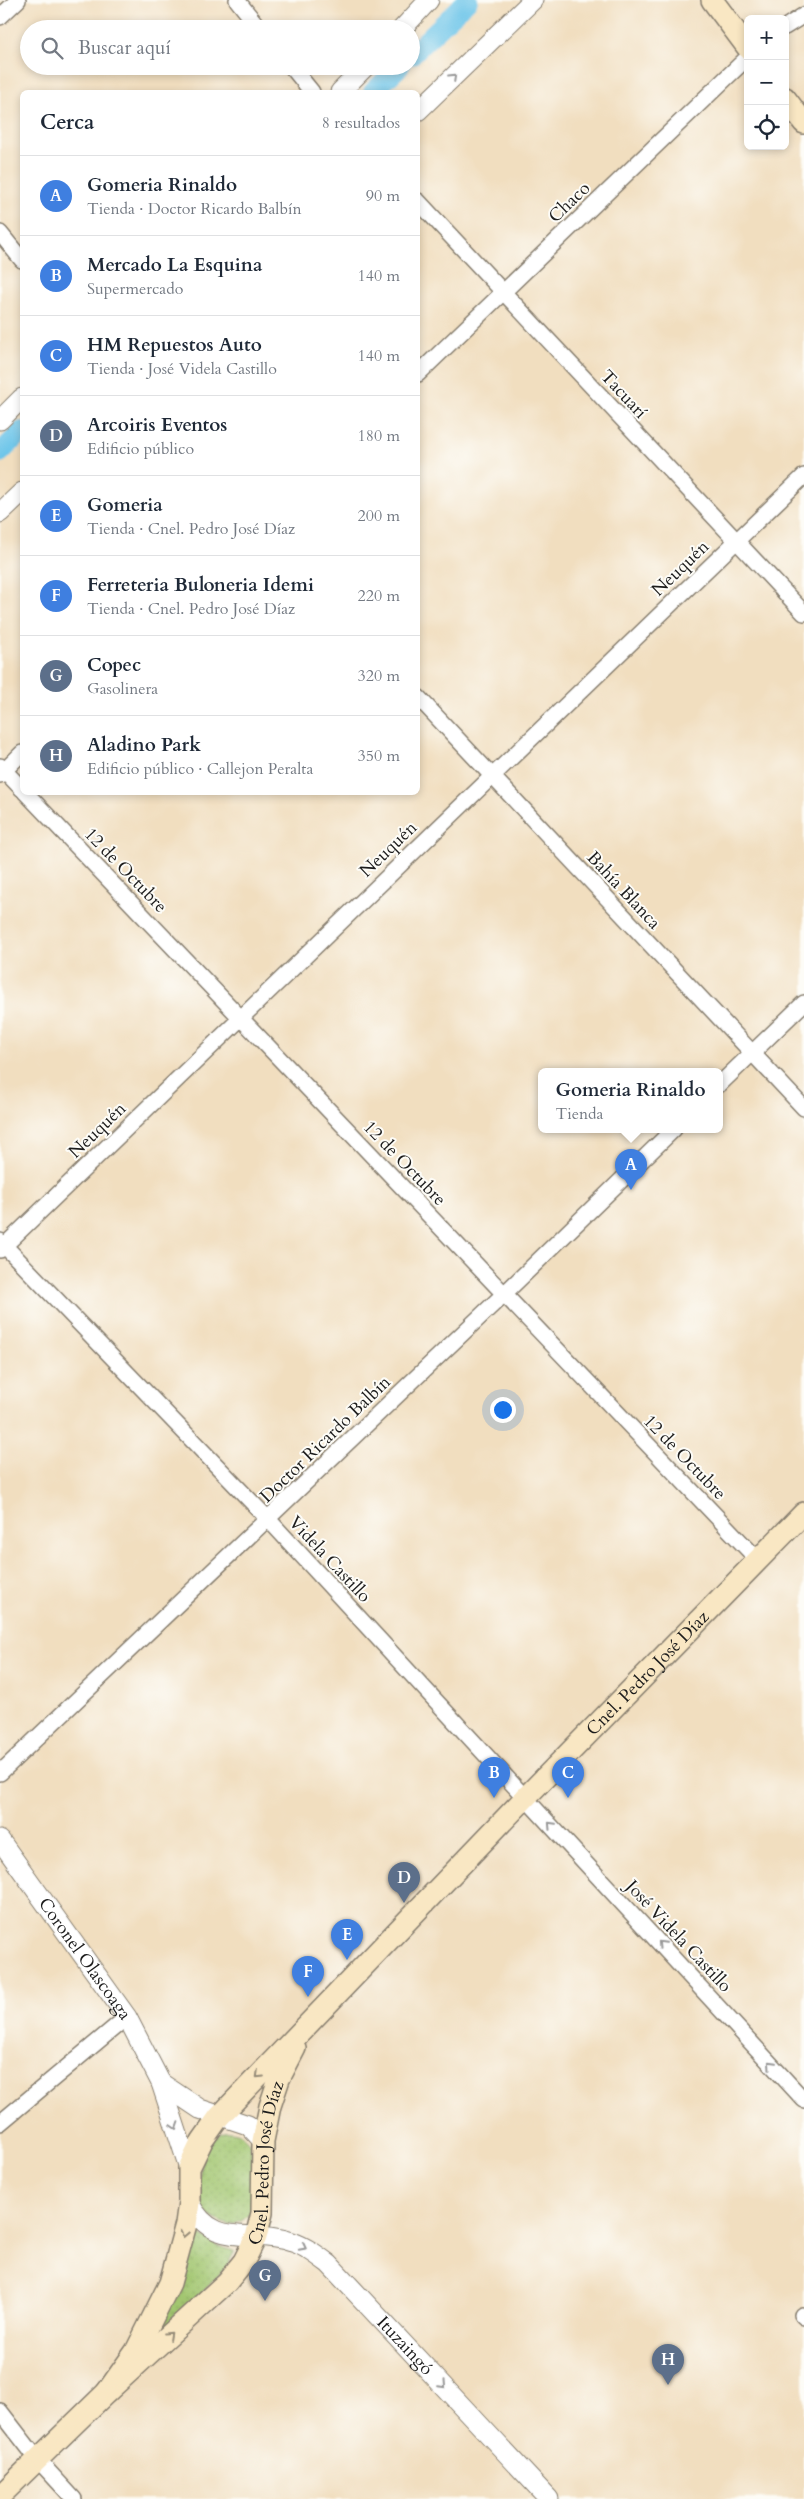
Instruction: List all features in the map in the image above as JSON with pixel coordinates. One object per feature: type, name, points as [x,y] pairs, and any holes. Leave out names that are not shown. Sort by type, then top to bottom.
[{"type":"main road","points":[[712,0],[744,43]]},
{"type":"main road","points":[[789,103],[804,123]]},
{"type":"main road","name":"Cnel. Pedro José Díaz","points":[[107,2392],[136,2352],[170,2284],[182,2246],[189,2202],[189,2168],[202,2141],[226,2119],[306,2028],[526,1797],[804,1513]]},
{"type":"main road","name":"Cnel. Pedro José Díaz","points":[[0,2496],[107,2392],[227,2282],[244,2260],[247,2236],[262,2213],[263,2141],[274,2092],[306,2028]]},
{"type":"street","points":[[0,17],[18,0]]},
{"type":"street","points":[[237,0],[253,20]]},
{"type":"street","points":[[410,20],[429,0]]},
{"type":"street","points":[[420,109],[533,0]]},
{"type":"street","points":[[789,24],[804,15]]},
{"type":"street","name":"Chaco","points":[[420,372],[745,60]]},
{"type":"street","points":[[298,75],[310,90]]},
{"type":"street","points":[[342,90],[357,75]]},
{"type":"street","name":"Tacuarí","points":[[420,203],[804,613]]},
{"type":"street","points":[[0,233],[20,258]]},
{"type":"street","points":[[0,420],[20,400]]},
{"type":"street","name":"Neuquén","points":[[1,1246],[804,476]]},
{"type":"street","points":[[0,513],[20,494]]},
{"type":"street","name":"Bahía Blanca","points":[[420,699],[804,1108]]},
{"type":"street","points":[[20,755],[2,770],[20,787]]},
{"type":"street","name":"12 de Octubre","points":[[28,795],[758,1560]]},
{"type":"street","points":[[723,1081],[804,1003]]},
{"type":"street","name":"Doctor Ricardo Balbín","points":[[0,1773],[504,1294],[670,1133]]},
{"type":"street","name":"Videla Castillo","points":[[1,1246],[268,1519],[526,1797]]},
{"type":"street","name":"José Videla Castillo","points":[[526,1797],[804,2100]]},
{"type":"street","name":"Coronel Olascoaga","points":[[0,1840],[127,2017],[161,2083],[189,2168]]},
{"type":"street","points":[[0,2123],[127,2017]]},
{"type":"street","name":"Coronel Olascoaga","points":[[161,2083],[184,2099],[226,2119]]},
{"type":"street","points":[[226,2119],[248,2125],[263,2141]]},
{"type":"street","points":[[189,2202],[199,2218],[213,2230],[224,2234],[247,2236]]},
{"type":"street","name":"Ituzaingó","points":[[247,2236],[291,2241],[329,2264],[549,2499]]},
{"type":"street","points":[[0,2411],[38,2460],[74,2499]]},
{"type":"green space","points":[[223,2132],[234,2132],[242,2135],[248,2141],[254,2165],[251,2210],[242,2220],[236,2224],[229,2225],[216,2220],[204,2211],[199,2202],[203,2157],[210,2143]]},
{"type":"green space","points":[[195,2231],[217,2246],[235,2251],[225,2269],[143,2353],[160,2324],[174,2294],[186,2264]]},
{"type":"waterway","points":[[420,46],[468,0]]},
{"type":"waterway","points":[[375,90],[391,75]]},
{"type":"waterway","points":[[0,453],[20,433]]},
{"type":"place","name":"Gomeria Rinaldo","points":[[631,1190]]},
{"type":"place","name":"Mercado La Esquina","points":[[494,1798]]},
{"type":"place","name":"HM Repuestos Auto","points":[[568,1798]]},
{"type":"place","name":"Arcoiris Eventos","points":[[404,1903]]},
{"type":"place","name":"Gomeria","points":[[347,1960]]},
{"type":"place","name":"Ferreteria Buloneria Idemi","points":[[308,1997]]},
{"type":"place","name":"Copec","points":[[265,2301]]},
{"type":"place","name":"Aladino Park","points":[[668,2385]]}]
